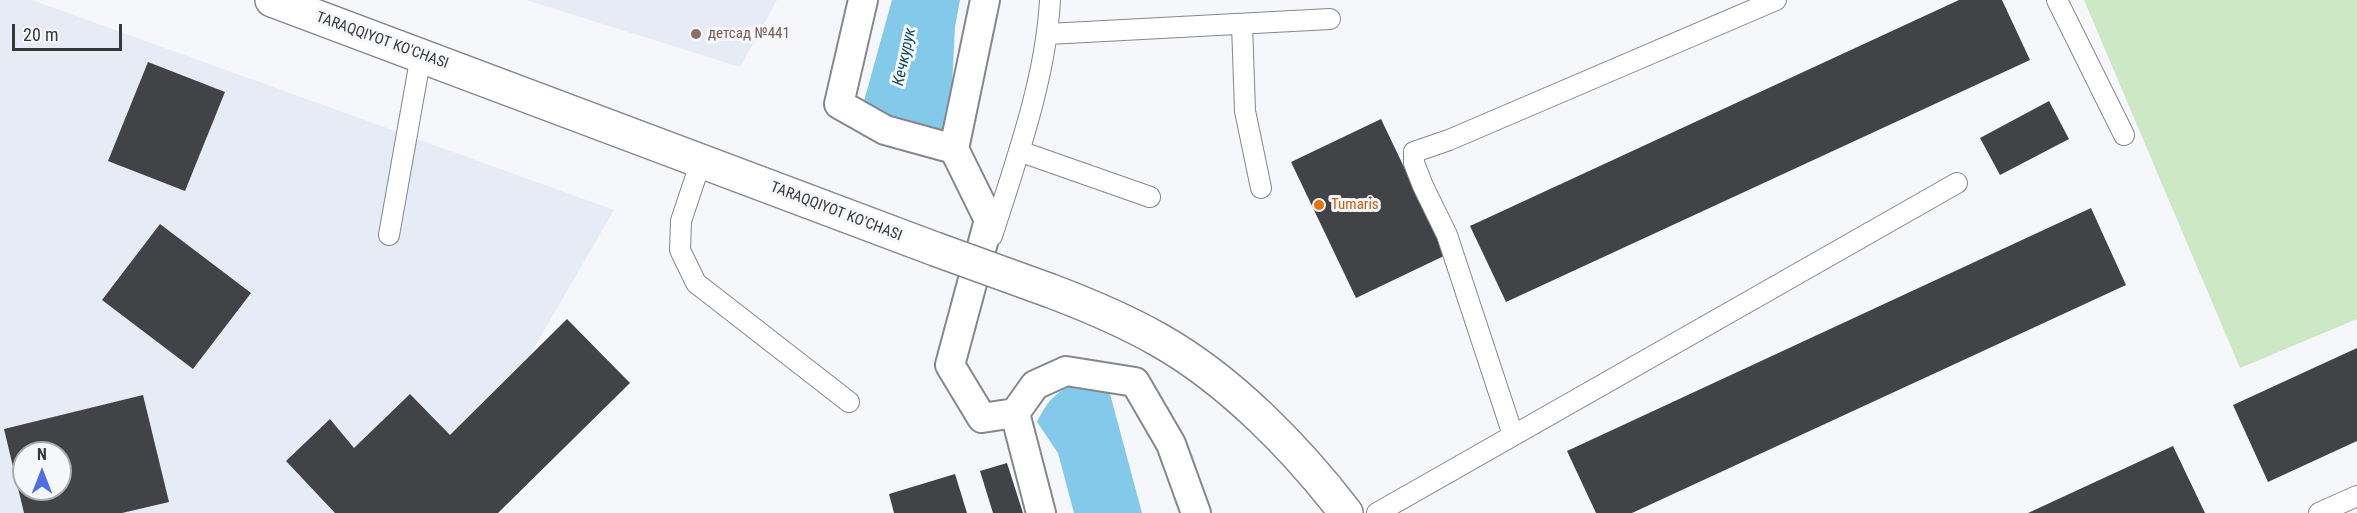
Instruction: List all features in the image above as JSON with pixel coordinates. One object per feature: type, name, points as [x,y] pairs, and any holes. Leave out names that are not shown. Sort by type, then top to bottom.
[{"type":"street","name":"TARAQQIYOT KO'CHASI","points":[[272,0],[1108,313],[1161,341],[1210,375],[1283,440],[1346,513]]},
{"type":"street","points":[[863,0],[839,104],[885,130],[954,148]]},
{"type":"street","points":[[985,0],[954,148],[989,220],[950,365],[982,418],[1015,413],[1035,385],[1066,371],[1135,382],[1172,444],[1196,513]]},
{"type":"street","points":[[1015,413],[1041,513]]},
{"type":"lane","points":[[983,266],[1019,151],[1048,34],[1050,0]]},
{"type":"lane","points":[[1513,435],[1447,235],[1423,186],[1414,163],[1414,152],[1449,140],[1776,0]]},
{"type":"lane","points":[[2057,0],[2124,135]]},
{"type":"lane","points":[[1048,34],[1330,19]]},
{"type":"lane","points":[[1242,24],[1245,111],[1261,188]]},
{"type":"lane","points":[[388,235],[421,55]]},
{"type":"lane","points":[[1019,151],[1150,197]]},
{"type":"lane","points":[[701,161],[681,220],[680,250],[696,283],[849,402]]},
{"type":"lane","points":[[1377,513],[1957,183]]},
{"type":"lane","points":[[2319,513],[2357,496]]},
{"type":"shaded area","points":[[0,0],[32,0],[614,210],[438,513],[0,513]]},
{"type":"shaded area","name":"детсад №441","points":[[526,0],[777,0],[740,67]]},
{"type":"green space","points":[[2084,0],[2357,0],[2357,319],[2240,368]]},
{"type":"water","name":"Кечкурук","points":[[892,0],[960,0],[955,27],[950,125],[933,138],[922,141],[864,101]]},
{"type":"water","points":[[1080,382],[1109,390],[1142,513],[1074,513],[1058,453],[1037,422],[1054,397]]},
{"type":"building","points":[[1959,0],[2002,0],[2030,60],[1506,302],[1470,226]]},
{"type":"building","points":[[148,62],[225,92],[185,191],[108,161]]},
{"type":"building","points":[[2049,101],[2069,139],[2000,175],[1980,138]]},
{"type":"building","points":[[1381,119],[1446,255],[1356,298],[1291,162]]},
{"type":"building","points":[[2091,208],[2126,285],[1632,513],[1596,513],[1567,451]]},
{"type":"building","points":[[160,224],[251,293],[193,369],[102,300]]},
{"type":"building","points":[[567,319],[630,383],[498,513],[335,513],[286,461],[330,419],[354,448],[410,394],[450,435]]},
{"type":"building","points":[[2357,348],[2357,441],[2268,482],[2233,405]]},
{"type":"building","points":[[143,395],[169,502],[122,513],[24,513],[21,501],[72,501],[72,441],[12,441],[12,463],[4,429]]},
{"type":"building","points":[[2173,446],[2205,513],[2028,513]]},
{"type":"building","points":[[1007,463],[1023,513],[993,513],[980,471]]},
{"type":"building","points":[[955,474],[967,513],[894,513],[889,494]]},
{"type":"place","name":"детсад №441","points":[[696,34]]},
{"type":"place","name":"Tumaris","points":[[1319,205]]}]
